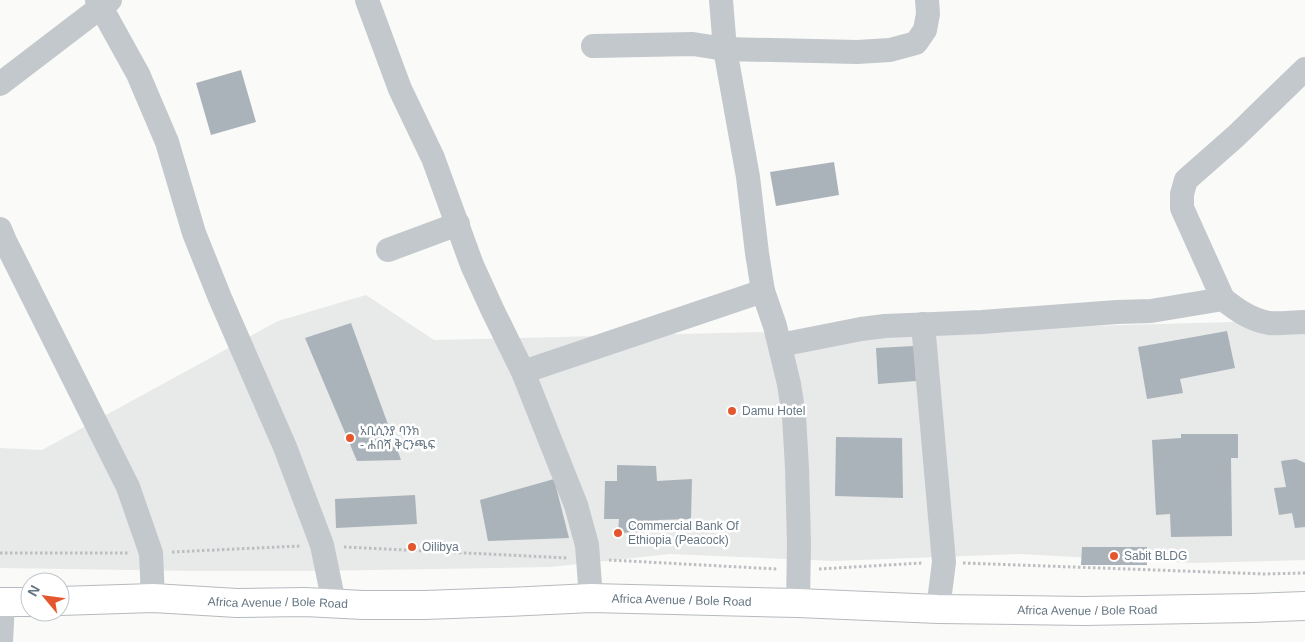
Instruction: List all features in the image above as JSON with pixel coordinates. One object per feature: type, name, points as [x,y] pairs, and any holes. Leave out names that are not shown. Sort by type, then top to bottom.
[{"type":"main road","name":"Africa Avenue / Bole Road","points":[[70,601],[153,598],[237,602],[425,604],[591,598],[798,603],[938,609],[1084,611],[1305,606]]},
{"type":"main road","points":[[2,602],[20,602]]},
{"type":"street","points":[[367,0],[400,89],[433,158],[472,265],[523,372],[576,505],[587,545],[591,598]]},
{"type":"street","points":[[721,0],[725,49],[748,177],[763,291],[780,345],[794,416],[799,543],[798,603]]},
{"type":"street","points":[[593,46],[693,44],[725,49],[857,52],[890,50],[916,43],[925,30],[928,14],[927,0]]},
{"type":"street","points":[[0,84],[102,3],[138,74],[166,142],[194,233],[220,298],[285,447],[322,546],[334,603]]},
{"type":"street","points":[[1305,69],[1236,136],[1186,180],[1182,194],[1182,208],[1223,299],[1251,318],[1269,323],[1305,322]]},
{"type":"street","points":[[388,250],[458,224]]},
{"type":"street","points":[[0,229],[128,487],[151,553],[153,598]]},
{"type":"street","points":[[523,372],[763,291]]},
{"type":"street","points":[[780,345],[884,326],[1152,311],[1223,299]]},
{"type":"street","points":[[923,324],[944,562],[938,609]]},
{"type":"street","points":[[2,602],[2,642]]},
{"type":"path","points":[[0,553],[151,553],[322,546],[798,570],[944,562],[1265,574],[1305,573]]},
{"type":"shaded area","points":[[366,295],[434,340],[763,332],[768,335],[1305,319],[1305,560],[1192,563],[1019,554],[834,561],[670,554],[551,567],[312,571],[0,568],[0,448],[42,450],[278,321]]},
{"type":"building","points":[[241,70],[256,122],[211,135],[196,83]]},
{"type":"building","points":[[834,162],[839,195],[776,206],[770,172]]},
{"type":"building","points":[[351,323],[401,460],[357,461],[305,338]]},
{"type":"building","points":[[1227,331],[1235,368],[1180,379],[1183,393],[1147,399],[1138,347]]},
{"type":"building","points":[[914,346],[916,381],[878,384],[876,348]]},
{"type":"building","points":[[1181,434],[1238,434],[1238,458],[1231,458],[1232,536],[1171,537],[1170,514],[1156,515],[1152,440],[1181,438]]},
{"type":"building","points":[[836,437],[902,438],[903,498],[835,496]]},
{"type":"building","points":[[1296,459],[1305,463],[1305,527],[1295,528],[1292,513],[1279,515],[1274,488],[1286,487],[1281,461]]},
{"type":"building","points":[[617,465],[656,466],[657,481],[692,479],[691,519],[658,520],[658,531],[618,533],[619,519],[604,519],[605,481],[617,481]]},
{"type":"building","points":[[554,479],[569,538],[488,541],[480,500]]},
{"type":"building","points":[[415,495],[417,524],[336,528],[335,499]]},
{"type":"building","name":"Sabit BLDG","points":[[1082,547],[1147,547],[1147,565],[1081,565]]},
{"type":"place","name":"Damu Hotel","points":[[732,411]]},
{"type":"place","name":"አቢሲንያ ባንክ - ሐበሻ ቅርንጫፍ","points":[[350,438]]},
{"type":"place","name":"Commercial Bank Of Ethiopia (Peacock)","points":[[618,533]]},
{"type":"place","name":"Oilibya","points":[[412,547]]},
{"type":"place","name":"Sabit BLDG","points":[[1114,556]]}]
